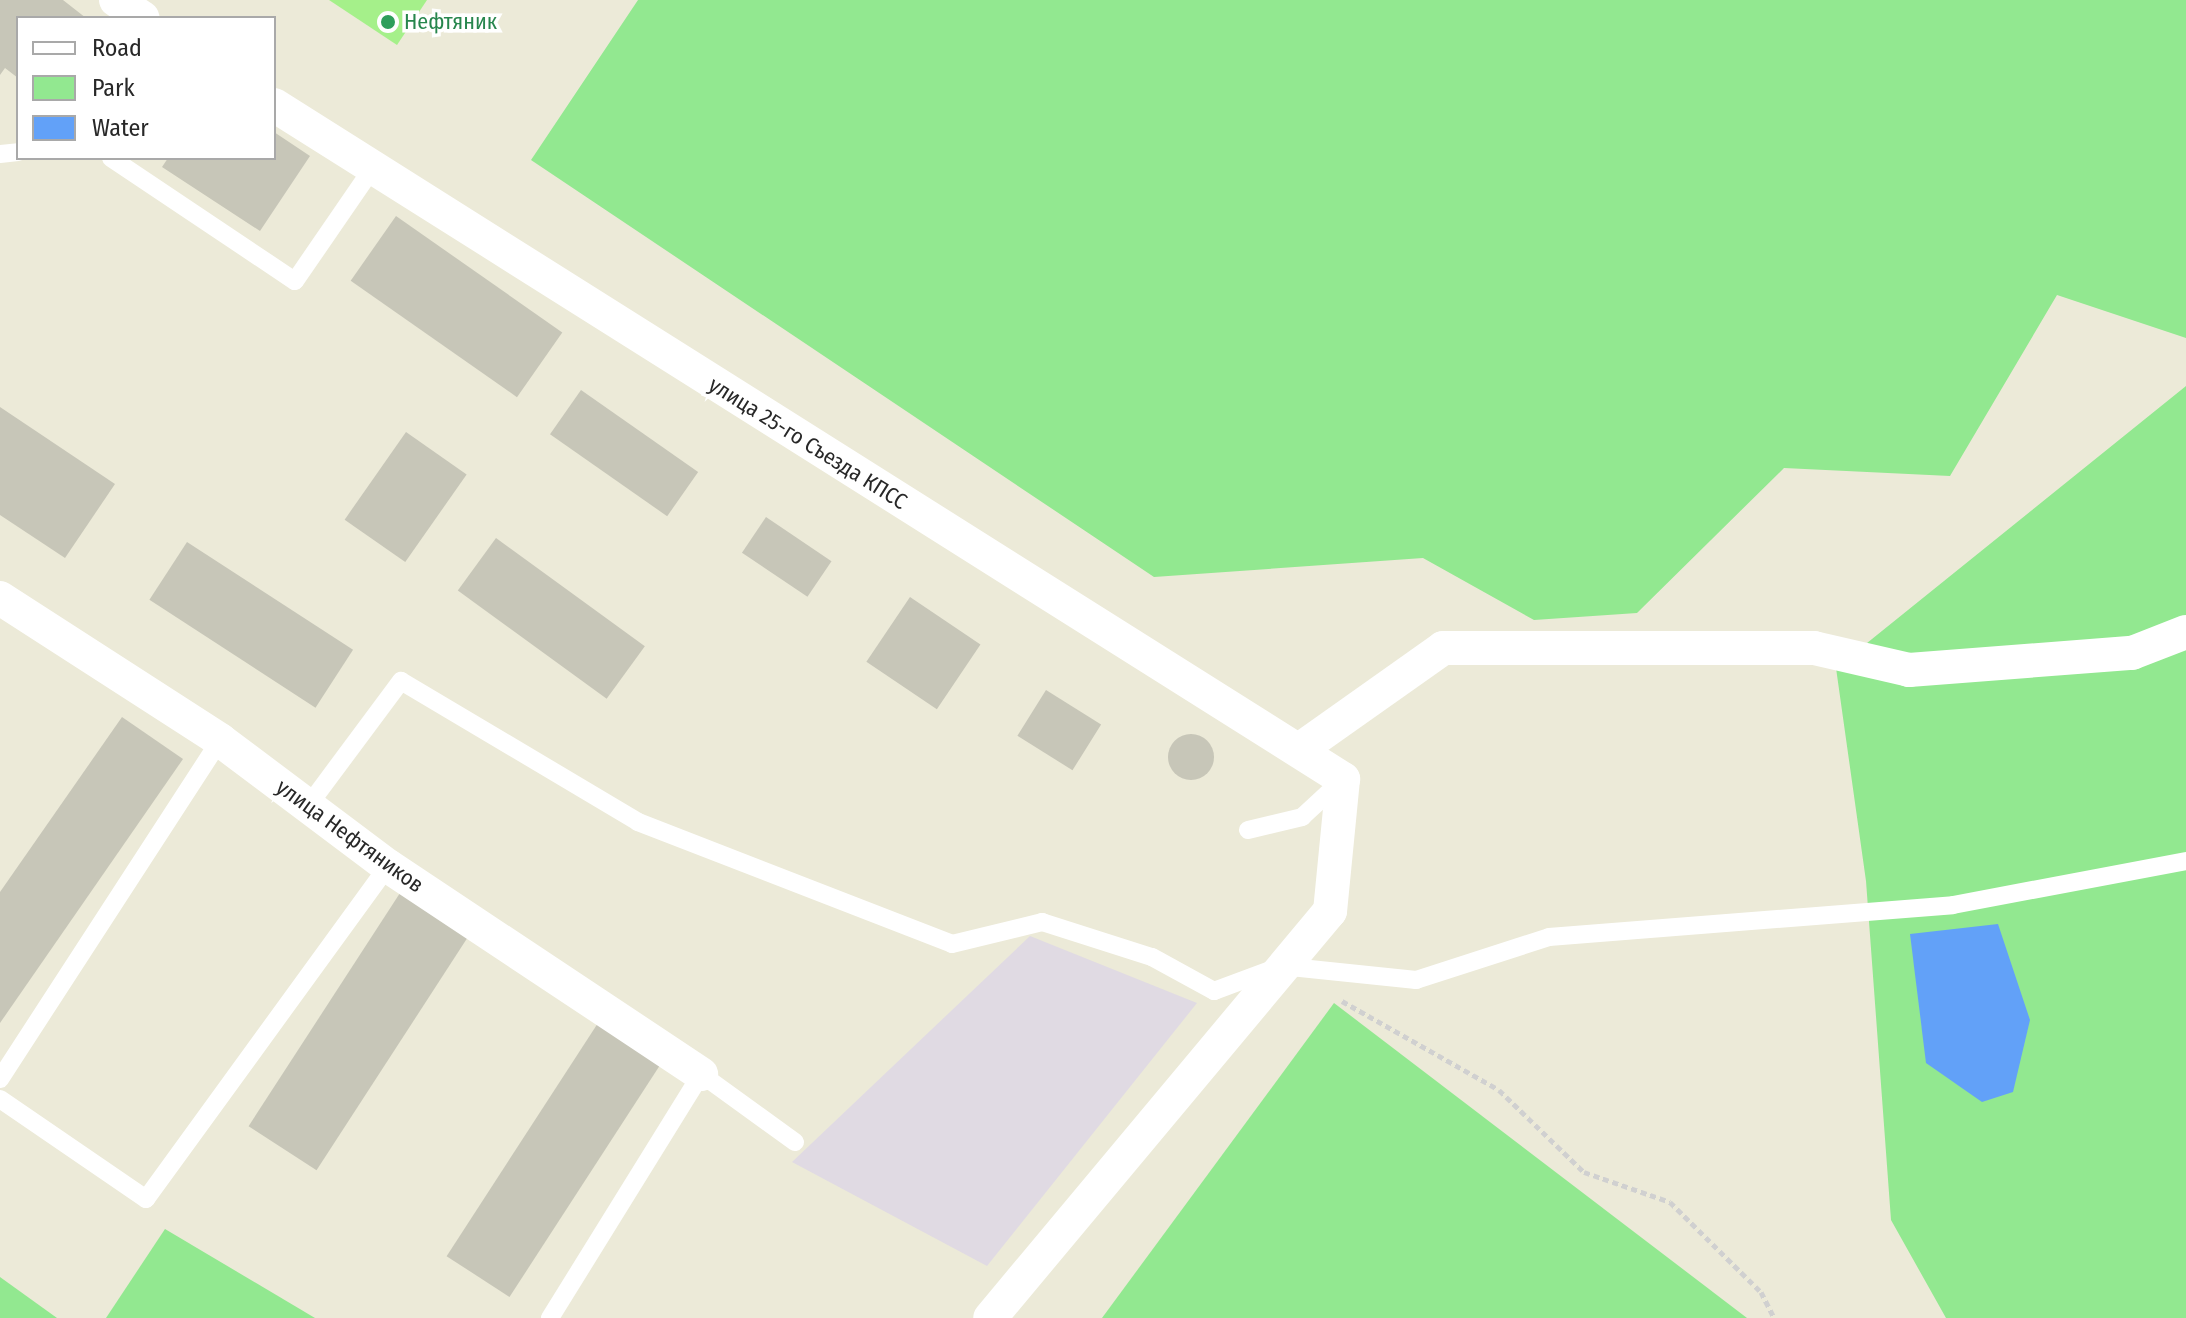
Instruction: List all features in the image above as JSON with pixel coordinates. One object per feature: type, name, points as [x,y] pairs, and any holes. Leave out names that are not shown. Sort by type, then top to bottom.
[{"type":"street","points":[[116,0],[140,16]]},
{"type":"street","name":"улица 25-го Съезда КПСС","points":[[276,106],[1343,779]]},
{"type":"street","name":"улица Нефтяников","points":[[0,598],[220,740],[388,866],[701,1074]]},
{"type":"street","points":[[1299,750],[1443,648],[1814,648],[1909,670],[2132,653],[2186,632]]},
{"type":"street","points":[[990,1318],[1330,911],[1343,779]]},
{"type":"lane","points":[[114,160],[295,281],[372,169]]},
{"type":"lane","points":[[308,806],[401,681],[638,822],[952,944],[1042,922],[1152,957],[1214,991],[1281,966],[1416,980],[1549,937],[1953,905],[2186,861]]},
{"type":"lane","points":[[0,1079],[220,740]]},
{"type":"lane","points":[[1248,830],[1302,817],[1343,779]]},
{"type":"lane","points":[[0,1099],[146,1199],[388,866]]},
{"type":"lane","points":[[550,1318],[701,1074],[795,1142]]},
{"type":"path","points":[[1335,997],[1499,1090],[1584,1172],[1670,1202],[1761,1292],[1774,1318]]},
{"type":"shaded area","points":[[1030,936],[1197,1003],[987,1266],[792,1162]]},
{"type":"green space","name":"Нефтяник","points":[[329,0],[427,0],[397,45]]},
{"type":"green space","points":[[638,0],[2186,0],[2186,338],[2057,295],[1950,476],[1784,468],[1637,613],[1534,620],[1423,558],[1154,577],[531,160]]},
{"type":"green space","points":[[2186,386],[2186,1318],[1946,1318],[1891,1220],[1866,881],[1836,668]]},
{"type":"green space","points":[[1334,1003],[1747,1318],[1102,1318]]},
{"type":"green space","points":[[165,1229],[315,1318],[106,1318]]},
{"type":"green space","points":[[0,1277],[57,1318],[0,1318]]},
{"type":"water","points":[[1998,924],[2030,1020],[2013,1092],[1982,1102],[1926,1063],[1910,934]]},
{"type":"building","points":[[0,0],[63,0],[83,16],[16,16],[16,76],[5,68],[0,75]]},
{"type":"building","points":[[276,133],[310,156],[260,231],[162,167],[167,160],[276,160]]},
{"type":"building","points":[[396,216],[562,332],[517,397],[351,281]]},
{"type":"building","points":[[581,390],[698,472],[667,516],[550,434]]},
{"type":"building","points":[[0,407],[115,484],[65,558],[0,515]]},
{"type":"building","points":[[406,432],[467,474],[405,562],[345,520]]},
{"type":"building","points":[[766,517],[831,561],[807,597],[742,553]]},
{"type":"building","points":[[496,538],[645,646],[607,699],[458,591]]},
{"type":"building","points":[[187,542],[353,650],[315,708],[149,600]]},
{"type":"building","points":[[910,597],[980,645],[937,709],[866,662]]},
{"type":"building","points":[[1046,690],[1101,724],[1073,770],[1017,736]]},
{"type":"building","points":[[122,717],[183,759],[0,1023],[0,892]]},
{"type":"building","points":[[1191,734],[1207,741],[1214,757],[1207,773],[1191,780],[1175,773],[1168,757],[1175,741]]},
{"type":"building","points":[[400,893],[468,937],[317,1170],[249,1126]]},
{"type":"building","points":[[598,1023],[661,1064],[509,1297],[447,1256]]},
{"type":"place","name":"Нефтяник","points":[[388,22]]}]
